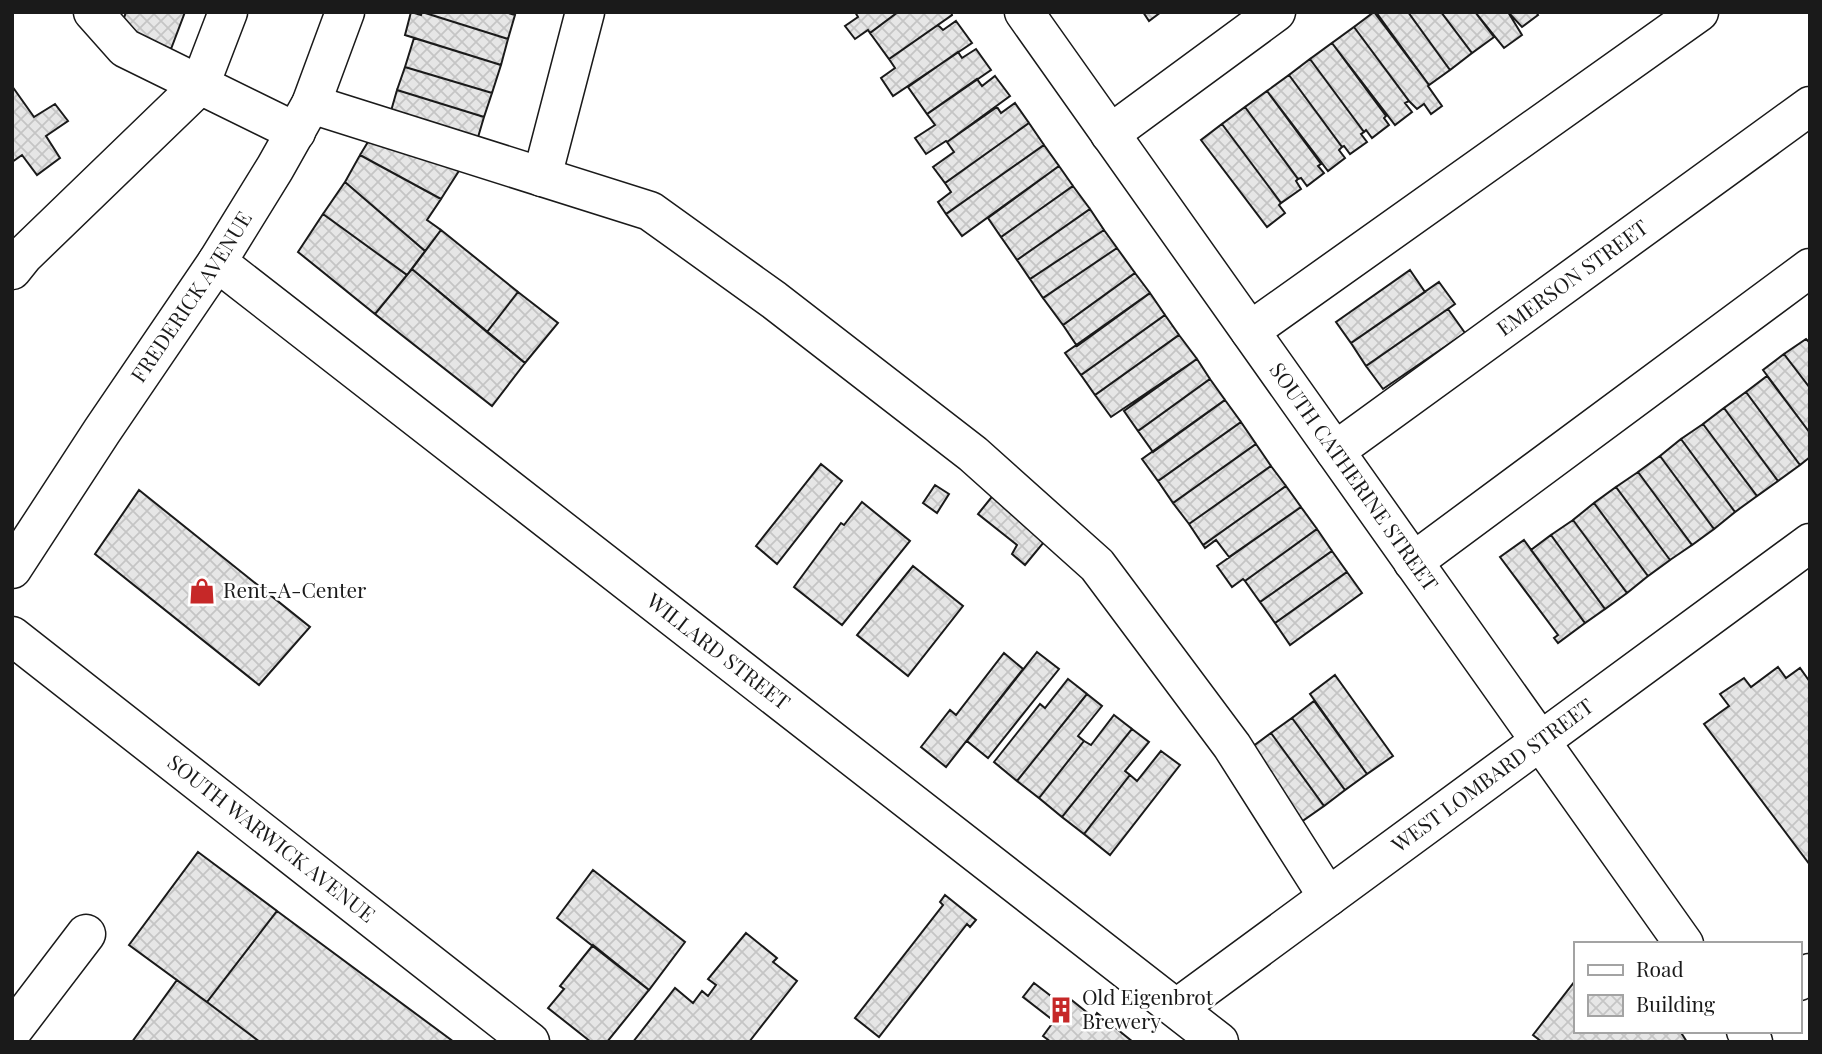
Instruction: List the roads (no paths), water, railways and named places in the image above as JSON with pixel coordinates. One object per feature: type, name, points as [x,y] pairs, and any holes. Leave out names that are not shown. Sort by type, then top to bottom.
[{"type":"street","points":[[93,12],[125,48],[200,85],[304,118],[542,177],[650,211],[774,300],[973,454],[1097,565],[1232,746],[1328,897]]},
{"type":"street","points":[[16,254],[200,85],[228,12]]},
{"type":"street","name":"FREDERICK AVENUE","points":[[12,569],[217,262],[304,118],[345,12]]},
{"type":"street","points":[[542,177],[585,12]]},
{"type":"street","name":"SOUTH CATHERINE STREET","points":[[1024,12],[1683,942]]},
{"type":"street","points":[[1110,134],[1276,12]]},
{"type":"street","points":[[1250,331],[1699,12]]},
{"type":"street","name":"EMERSON STREET","points":[[1335,451],[1810,106]]},
{"type":"street","name":"WILLARD STREET","points":[[217,262],[1219,1042]]},
{"type":"street","points":[[1413,562],[1810,268]]},
{"type":"street","name":"WEST LOMBARD STREET","points":[[1177,1008],[1810,543]]},
{"type":"street","name":"SOUTH WARWICK AVENUE","points":[[12,636],[530,1042]]},
{"type":"street","points":[[12,1031],[86,934]]},
{"type":"place","name":"Rent-A-Center","points":[[202,591]]},
{"type":"place","name":"Old Eigenbrot Brewery","points":[[1061,1010]]}]
